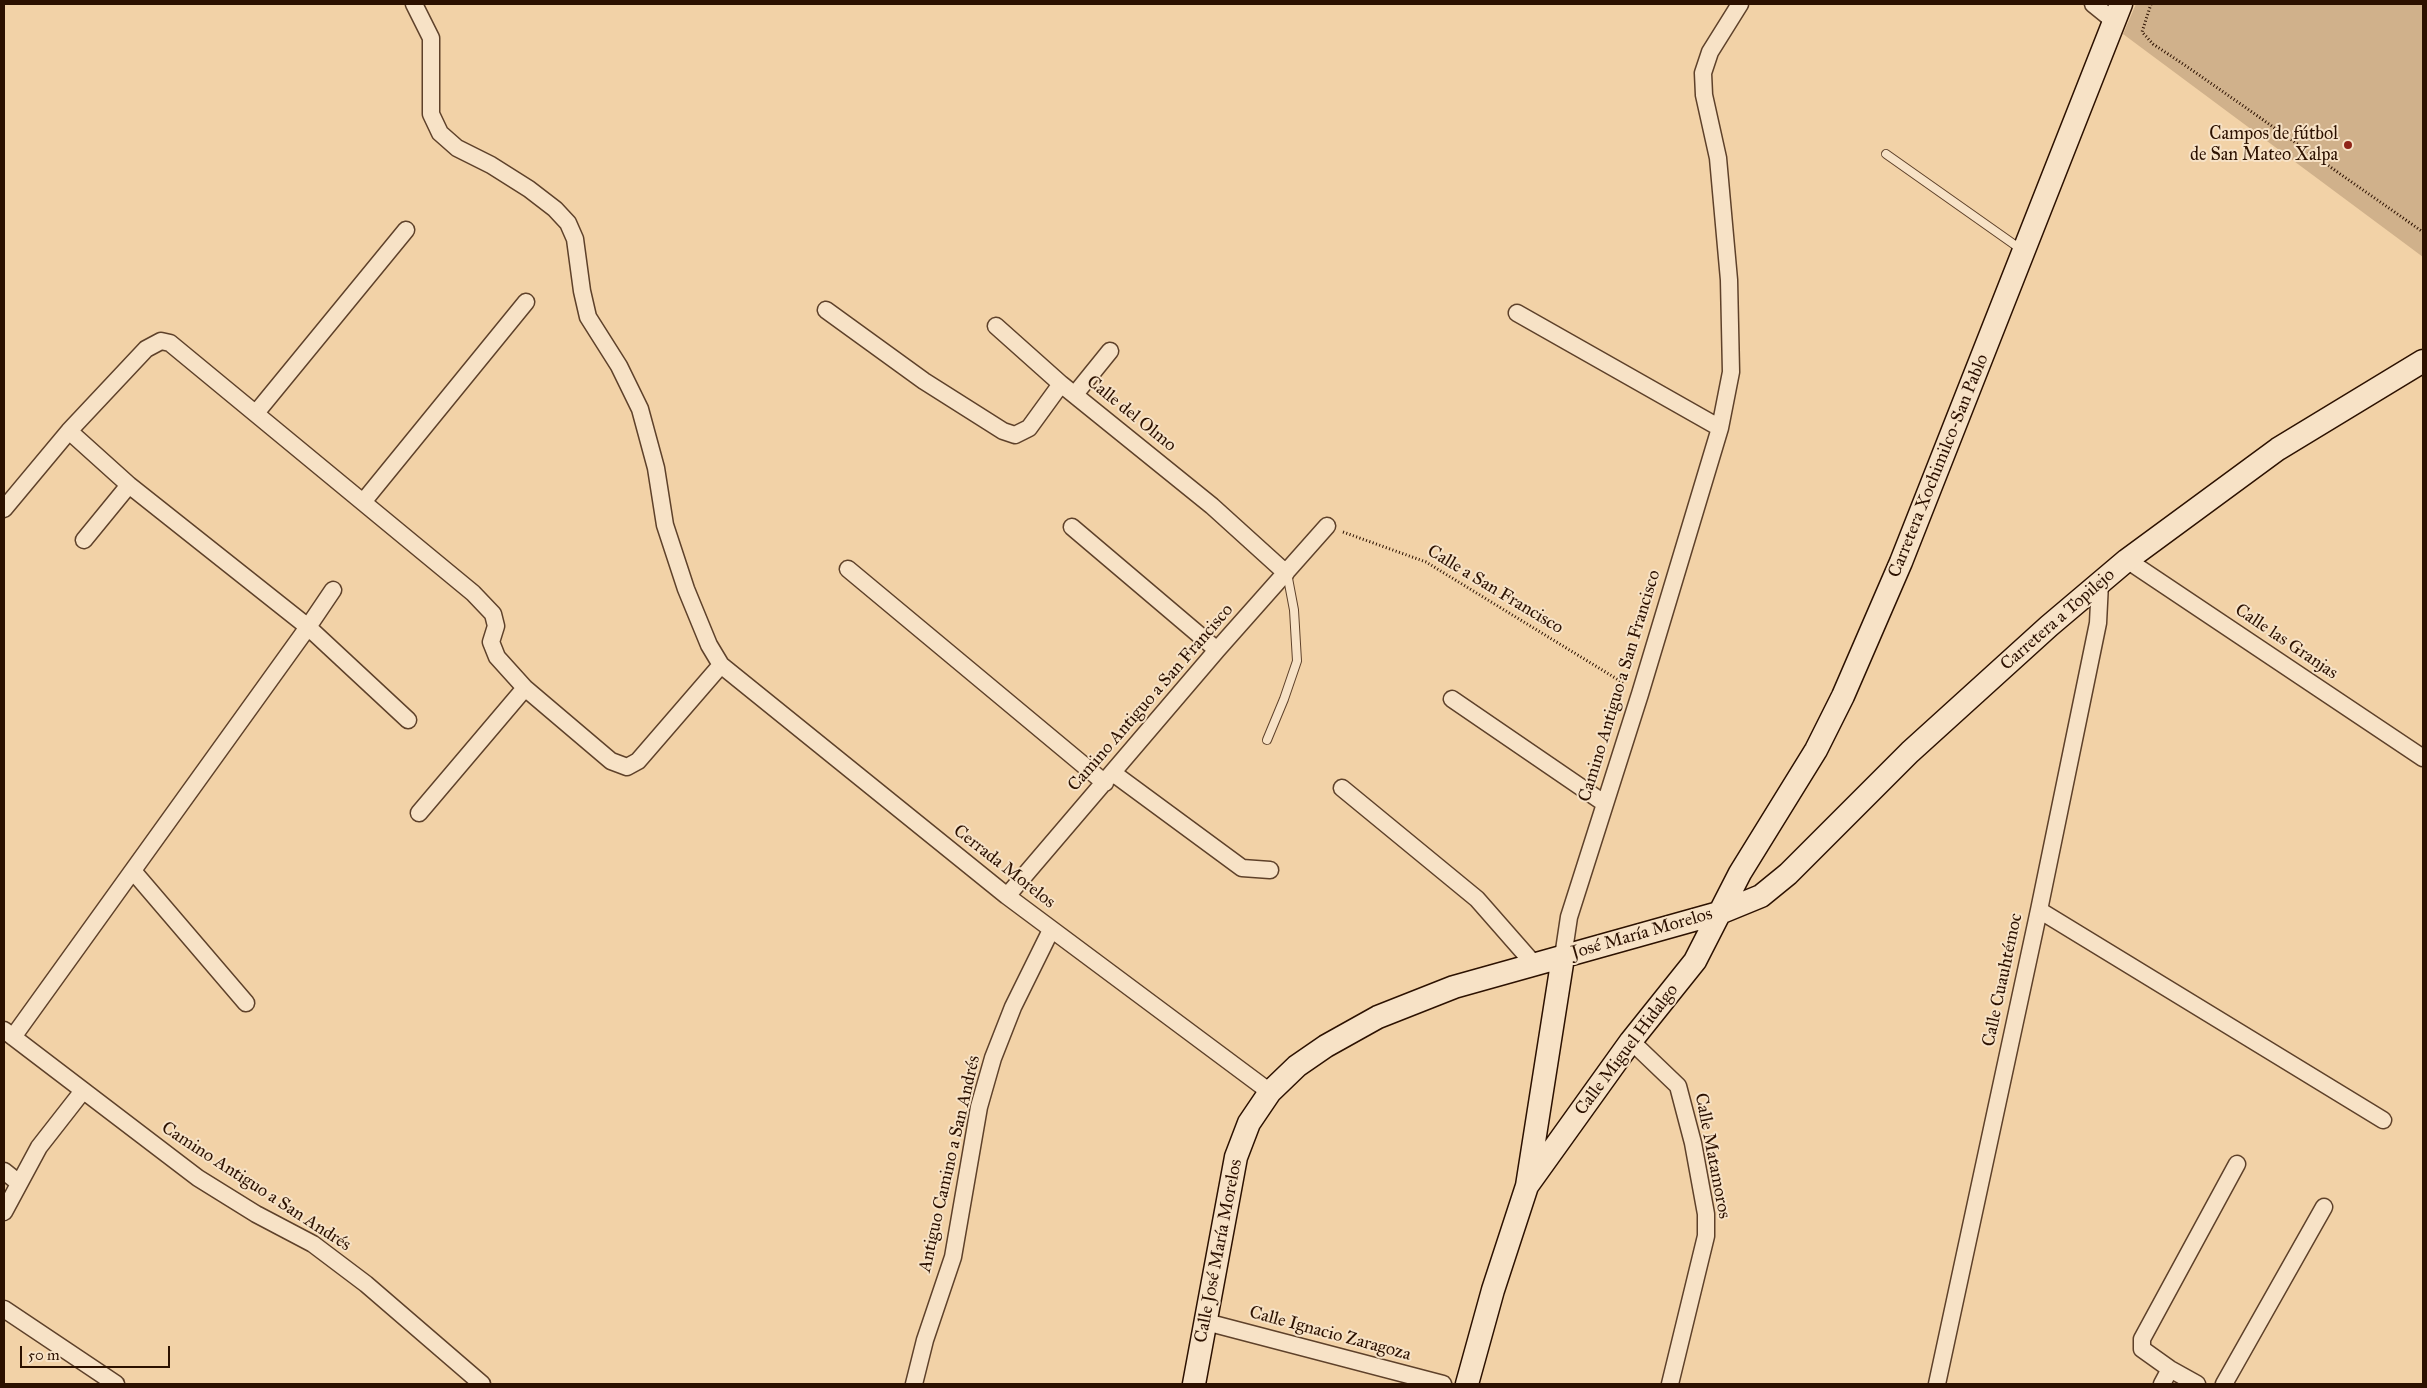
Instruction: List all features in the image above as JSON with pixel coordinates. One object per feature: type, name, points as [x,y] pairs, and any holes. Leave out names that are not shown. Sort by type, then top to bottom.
[{"type":"main road","name":"Carretera Xochimilco-San Pablo","points":[[1722,912],[1740,873],[1816,750],[1843,696],[1901,562],[2118,12]]},
{"type":"main road","name":"Carretera a Topilejo","points":[[1722,912],[1761,896],[1788,874],[1910,752],[2127,560],[2278,449],[2423,361]]},
{"type":"main road","name":"José María Morelos","points":[[1563,957],[1722,912]]},
{"type":"main road","name":"Calle Miguel Hidalgo","points":[[1527,1186],[1632,1041],[1695,961],[1722,912]]},
{"type":"main road","name":"Calle Miguel Hidalgo","points":[[1467,1384],[1493,1290],[1527,1186],[1563,957]]},
{"type":"main road","name":"Calle José María Morelos","points":[[1194,1384],[1236,1157],[1249,1123],[1270,1092],[1297,1066],[1378,1017],[1454,987],[1563,957]]},
{"type":"street","points":[[4,509],[69,431],[146,349],[160,342],[170,343],[473,593],[493,614],[496,626],[491,642],[497,657],[525,688],[611,761],[627,767],[638,761],[721,665],[709,645],[686,589],[665,525],[656,468],[640,409],[619,366],[588,317],[582,291],[575,239],[568,224],[555,209],[529,189],[492,165],[457,148],[440,132],[431,114],[431,38],[414,4]]},
{"type":"street","name":"Camino Antiguo a San Francisco","points":[[1563,957],[1569,917],[1640,694],[1720,428],[1731,372],[1729,280],[1718,158],[1704,94],[1703,73],[1710,52],[1740,4]]},
{"type":"street","points":[[2093,4],[2118,12]]},
{"type":"street","points":[[256,413],[406,230]]},
{"type":"street","points":[[363,502],[526,302]]},
{"type":"street","name":"Calle del Olmo","points":[[826,310],[924,381],[1003,431],[1016,435],[1029,428],[1062,384],[1212,506],[1286,573]]},
{"type":"street","points":[[1517,313],[1720,428]]},
{"type":"street","points":[[996,326],[1062,384]]},
{"type":"street","points":[[1076,394],[1110,351]]},
{"type":"street","points":[[69,431],[129,486],[308,627],[408,720]]},
{"type":"street","points":[[84,540],[129,486]]},
{"type":"street","name":"Camino Antiguo a San Francisco","points":[[1007,896],[1217,650],[1328,526]]},
{"type":"street","points":[[1072,527],[1217,650]]},
{"type":"street","name":"Calle las Granjas","points":[[2127,560],[2423,758]]},
{"type":"street","points":[[848,569],[1109,778],[1242,868],[1270,870]]},
{"type":"street","name":"Calle Cuauhtémoc","points":[[1937,1384],[2039,910],[2098,623],[2100,583]]},
{"type":"street","points":[[8,1033],[133,872],[333,590]]},
{"type":"street","name":"Cerrada Morelos","points":[[721,665],[1007,896],[1270,1092]]},
{"type":"street","points":[[419,813],[525,688]]},
{"type":"street","points":[[1452,699],[1604,804]]},
{"type":"street","points":[[1342,788],[1477,899],[1534,964]]},
{"type":"street","points":[[133,872],[246,1003]]},
{"type":"street","points":[[2039,910],[2383,1120]]},
{"type":"street","name":"Antiguo Camino a San Andrés","points":[[914,1384],[925,1340],[952,1257],[979,1107],[993,1058],[1013,1007],[1051,930]]},
{"type":"street","name":"Camino Antiguo a San Andrés","points":[[8,1033],[82,1092],[198,1178],[256,1214],[313,1244],[366,1284],[482,1384]]},
{"type":"street","name":"Calle Matamoros","points":[[1632,1041],[1678,1086],[1693,1143],[1706,1214],[1706,1236],[1670,1384]]},
{"type":"street","points":[[4,1212],[38,1148],[82,1092]]},
{"type":"street","points":[[2197,1384],[2170,1369],[2142,1349],[2142,1339],[2237,1164]]},
{"type":"street","points":[[4,1171],[19,1183]]},
{"type":"street","points":[[2224,1384],[2324,1207]]},
{"type":"street","points":[[4,1309],[116,1384]]},
{"type":"street","name":"Calle Ignacio Zaragoza","points":[[1206,1322],[1443,1384]]},
{"type":"street","points":[[2162,1384],[2170,1369]]},
{"type":"lane","points":[[1886,154],[2024,251]]},
{"type":"lane","points":[[1267,740],[1284,699],[1296,661],[1294,610],[1286,573]]},
{"type":"path","points":[[2151,4],[2142,32],[2152,44],[2423,232]]},
{"type":"path","name":"Calle a San Francisco","points":[[1328,526],[1426,562],[1640,694]]},
{"type":"shaded area","name":"Campos de fútbol de San Mateo Xalpa","points":[[2136,4],[2423,4],[2423,257],[2123,34]]},
{"type":"place","name":"Campos de fútbol de San Mateo Xalpa","points":[[2348,145]]}]
